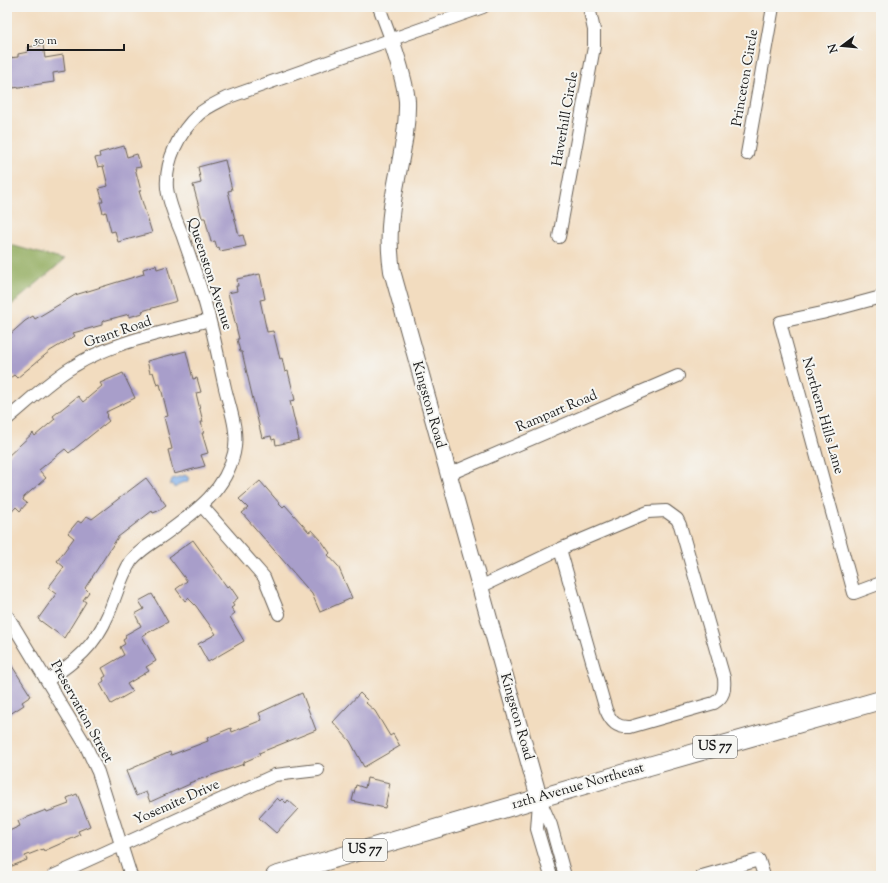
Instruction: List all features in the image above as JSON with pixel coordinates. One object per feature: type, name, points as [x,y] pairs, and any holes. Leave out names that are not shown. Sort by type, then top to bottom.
[{"type":"main road","name":"12th Avenue Northeast","points":[[275,876],[539,798],[881,700]]},
{"type":"street","name":"Kingston Road","points":[[379,7],[403,81],[407,110],[404,139],[390,224],[389,251],[397,295],[539,798]]},
{"type":"street","name":"Queenston Avenue","points":[[48,680],[74,662],[98,635],[108,615],[124,573],[132,560],[146,547],[212,497],[230,467],[234,452],[235,436],[203,295],[168,191],[168,171],[177,142],[200,113],[226,98],[483,7]]},
{"type":"street","name":"Haverhill Circle","points":[[559,237],[594,47],[594,30],[589,7]]},
{"type":"street","name":"Princeton Circle","points":[[748,154],[773,7]]},
{"type":"street","name":"Northern Hills Lane","points":[[881,297],[822,313],[780,322],[854,592],[881,583]]},
{"type":"street","name":"Grant Road","points":[[7,419],[59,375],[90,356],[209,320]]},
{"type":"street","name":"Rampart Road","points":[[447,474],[678,376]]},
{"type":"street","points":[[202,506],[264,577],[279,614]]},
{"type":"street","points":[[480,587],[560,549],[648,512],[666,511],[677,519],[724,678],[725,688],[721,698],[714,703],[630,727],[618,726],[612,723],[606,710],[560,549]]},
{"type":"street","name":"Preservation Street","points":[[8,620],[48,680],[85,744],[98,772],[131,876]]},
{"type":"street","name":"Yosemite Drive","points":[[53,876],[275,775],[318,770]]},
{"type":"street","points":[[539,798],[537,830],[551,876]]},
{"type":"street","points":[[539,798],[551,825],[565,876]]},
{"type":"street","points":[[702,876],[759,860],[764,876]]},
{"type":"green space","points":[[7,244],[64,260],[7,309]]},
{"type":"water","points":[[185,475],[189,478],[187,482],[181,483],[175,488],[173,484],[170,485],[172,479]]},
{"type":"building","points":[[43,45],[45,58],[63,55],[65,71],[53,73],[54,82],[13,88],[9,58],[18,57],[18,54],[28,52],[27,47]]},
{"type":"building","points":[[124,146],[127,157],[137,154],[141,167],[135,168],[141,191],[139,191],[152,233],[118,242],[115,231],[111,232],[106,212],[103,213],[100,202],[103,202],[99,188],[108,186],[103,166],[98,167],[95,158],[100,157],[99,153]]},
{"type":"building","points":[[225,160],[232,190],[228,191],[236,224],[239,236],[243,235],[246,246],[220,251],[219,247],[217,248],[215,241],[211,242],[205,218],[202,218],[193,185],[201,183],[198,167]]},
{"type":"building","points":[[156,265],[157,269],[167,266],[177,301],[142,311],[143,313],[129,317],[129,314],[103,321],[102,325],[73,333],[75,336],[50,351],[17,378],[14,375],[7,380],[7,337],[25,321],[33,316],[35,319],[75,295],[144,274],[143,269]]},
{"type":"building","points":[[260,274],[265,299],[260,300],[267,332],[273,331],[280,359],[282,358],[285,372],[288,371],[295,400],[290,401],[299,440],[276,445],[275,439],[272,440],[271,436],[262,438],[242,352],[240,352],[237,339],[239,339],[228,293],[237,291],[237,279]]},
{"type":"building","points":[[186,351],[193,379],[197,378],[201,392],[196,393],[203,422],[201,422],[204,433],[202,433],[208,453],[201,455],[205,466],[174,474],[168,450],[172,449],[164,417],[168,416],[160,384],[157,385],[153,372],[150,373],[147,361]]},
{"type":"building","points":[[123,373],[135,398],[106,412],[108,415],[106,417],[109,421],[69,453],[65,449],[39,470],[46,478],[24,497],[23,500],[27,503],[20,511],[16,507],[7,517],[7,457],[33,433],[35,436],[55,419],[53,416],[78,396],[83,402],[102,386],[100,383]]},
{"type":"building","points":[[146,478],[166,505],[158,511],[153,513],[152,511],[118,537],[85,588],[89,592],[83,600],[86,602],[64,638],[38,619],[56,594],[48,588],[64,567],[57,561],[74,538],[68,533],[78,521],[81,523],[87,516],[92,519]]},
{"type":"building","points":[[260,481],[283,507],[285,505],[309,532],[312,530],[321,540],[330,553],[328,555],[338,566],[352,598],[320,612],[312,594],[242,513],[248,508],[239,499]]},
{"type":"building","points":[[193,540],[227,587],[229,585],[238,598],[232,603],[234,606],[231,608],[235,613],[230,617],[244,641],[208,662],[198,644],[216,634],[196,606],[188,598],[185,601],[176,589],[187,581],[169,557]]},
{"type":"building","points":[[152,594],[168,622],[142,636],[156,661],[146,667],[149,671],[127,684],[132,692],[111,704],[100,684],[104,681],[103,678],[106,676],[102,668],[124,655],[120,647],[125,644],[123,640],[126,638],[125,635],[141,626],[135,614],[144,609],[139,601]]},
{"type":"building","points":[[7,658],[31,696],[22,702],[24,705],[7,716]]},
{"type":"building","points":[[302,693],[316,730],[259,753],[260,755],[244,762],[244,764],[189,783],[190,784],[150,802],[146,792],[136,796],[126,771],[170,752],[171,755],[208,741],[207,738],[231,728],[232,732],[262,720],[259,713]]},
{"type":"building","points":[[360,693],[368,701],[366,703],[375,711],[390,736],[393,734],[400,746],[364,767],[350,741],[333,722]]},
{"type":"building","points":[[367,778],[390,783],[385,808],[352,801],[356,785],[365,788]]},
{"type":"building","points":[[77,794],[90,826],[78,831],[80,835],[44,851],[43,849],[25,856],[27,860],[7,868],[7,832],[20,826],[18,821],[46,810],[47,812],[69,804],[67,798]]},
{"type":"building","points":[[277,798],[280,801],[282,799],[286,803],[288,800],[298,809],[276,833],[259,818]]}]
